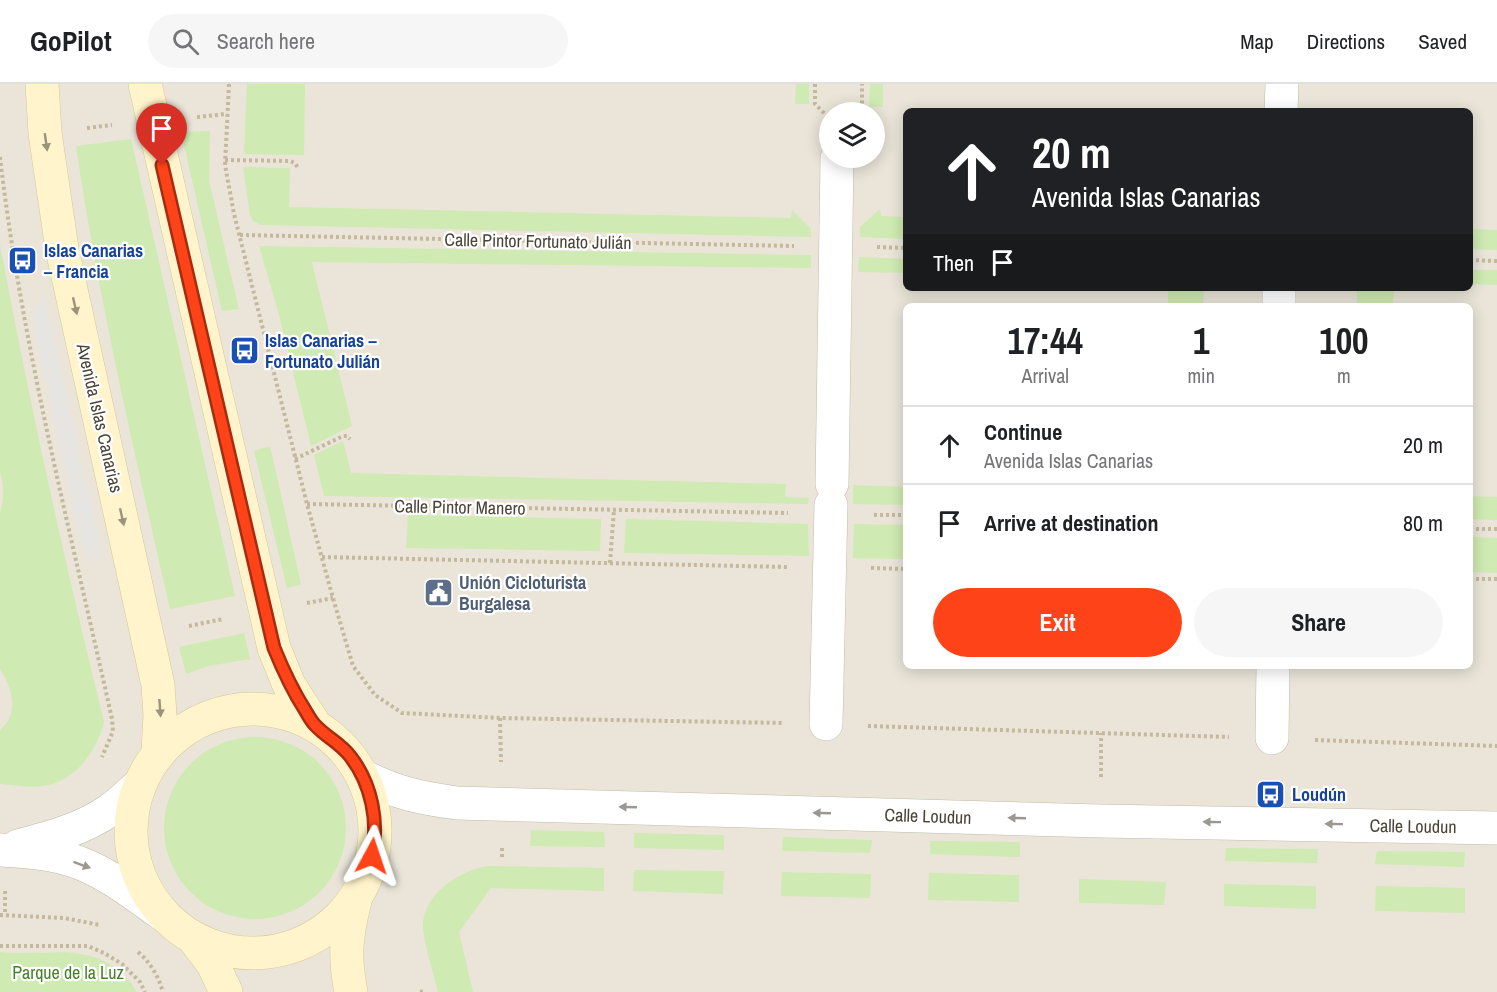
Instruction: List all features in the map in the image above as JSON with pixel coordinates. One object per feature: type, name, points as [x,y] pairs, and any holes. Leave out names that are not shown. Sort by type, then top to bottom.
[{"type":"main road","name":"Avenida Islas Canarias","points":[[42,84],[45,133],[62,249],[158,685],[160,715],[158,752]]},
{"type":"main road","points":[[146,86],[274,648],[289,686],[315,725]]},
{"type":"main road","points":[[225,992],[213,964],[194,939],[162,914],[146,892],[135,866],[130,839],[131,812],[138,786],[158,752],[184,729],[215,714],[249,708],[283,712],[315,725],[334,739],[350,756],[363,776],[374,808],[376,840],[369,872],[355,902],[346,936],[346,970],[351,992]]},
{"type":"main road","points":[[194,939],[222,950],[251,954],[282,951],[309,941],[334,924],[355,902]]},
{"type":"street","points":[[1281,108],[1282,84]]},
{"type":"street","points":[[826,724],[837,168]]},
{"type":"street","points":[[1272,738],[1273,669]]},
{"type":"street","name":"Calle Loudun","points":[[363,776],[389,789],[422,798],[457,803],[1079,820],[1497,828]]},
{"type":"street","points":[[2,850],[51,837],[82,825],[109,811],[138,786]]},
{"type":"street","points":[[2,850],[53,856],[85,865],[109,877],[162,914]]},
{"type":"path","points":[[229,84],[225,160],[228,186],[307,504],[353,666],[375,695],[402,713],[500,718],[826,724],[1497,746]]},
{"type":"path","points":[[815,84],[815,104],[819,108]]},
{"type":"path","points":[[862,84],[862,102]]},
{"type":"path","points":[[0,157],[8,229],[37,384],[113,731],[101,759]]},
{"type":"path","points":[[225,160],[290,161],[296,163],[298,168]]},
{"type":"path","name":"Calle Pintor Fortunato Julián","points":[[240,235],[836,246]]},
{"type":"path","points":[[1473,260],[1497,261]]},
{"type":"path","points":[[296,459],[343,436],[350,439]]},
{"type":"path","name":"Calle Pintor Manero","points":[[307,504],[614,510],[831,501]]},
{"type":"path","points":[[610,563],[614,510]]},
{"type":"path","points":[[1473,529],[1497,529]]},
{"type":"path","points":[[322,557],[829,568]]},
{"type":"path","points":[[1473,579],[1497,579]]},
{"type":"path","points":[[96,645],[333,598]]},
{"type":"path","points":[[1101,733],[1101,785]]},
{"type":"path","points":[[0,915],[64,918],[103,926]]},
{"type":"path","points":[[0,946],[88,946],[122,964],[140,982],[145,992]]},
{"type":"path","points":[[137,951],[158,976],[163,992]]},
{"type":"shaded area","points":[[0,84],[1497,84],[1497,992],[0,992]]},
{"type":"shaded area","points":[[44,296],[103,560],[84,553],[32,315]]},
{"type":"green space","points":[[247,84],[305,84],[304,155],[244,154]]},
{"type":"green space","points":[[796,84],[809,84],[809,104],[795,104]]},
{"type":"green space","points":[[870,84],[883,84],[883,102],[869,102]]},
{"type":"green space","points":[[210,131],[209,181],[239,309],[222,311],[181,132]]},
{"type":"green space","points":[[131,139],[235,596],[170,609],[95,262],[76,146]]},
{"type":"green space","points":[[243,167],[290,168],[289,207],[791,218],[792,210],[811,229],[811,237],[261,225],[253,221],[250,215]]},
{"type":"green space","points":[[880,209],[881,216],[903,217],[903,239],[860,237],[860,227]]},
{"type":"green space","points":[[1473,229],[1497,230],[1497,250],[1473,249]]},
{"type":"green space","points":[[0,245],[23,365],[104,722],[90,754],[74,772],[54,784],[37,787],[0,784],[0,731],[9,719],[12,700],[7,681],[0,669],[0,513],[3,492],[0,472]]},
{"type":"green space","points":[[259,246],[811,255],[811,268],[312,262],[352,426],[311,446],[278,311]]},
{"type":"green space","points":[[859,257],[903,259],[903,273],[858,272]]},
{"type":"green space","points":[[1473,270],[1497,270],[1497,285],[1473,284]]},
{"type":"green space","points":[[1168,291],[1204,291],[1203,303],[1168,303]]},
{"type":"green space","points":[[1357,291],[1394,291],[1393,303],[1357,303]]},
{"type":"green space","points":[[343,441],[351,473],[786,484],[785,497],[809,498],[808,504],[324,496],[314,455]]},
{"type":"green space","points":[[270,446],[301,584],[287,588],[254,451]]},
{"type":"green space","points":[[853,485],[903,487],[903,505],[853,504]]},
{"type":"green space","points":[[1473,496],[1497,497],[1497,520],[1473,519]]},
{"type":"green space","points":[[408,515],[601,519],[600,551],[406,548]]},
{"type":"green space","points":[[626,519],[808,524],[809,556],[624,553]]},
{"type":"green space","points":[[854,524],[903,525],[903,559],[853,558]]},
{"type":"green space","points":[[1473,537],[1497,538],[1497,573],[1473,572]]},
{"type":"green space","points":[[244,633],[250,659],[208,666],[186,674],[179,647]]},
{"type":"green space","points":[[255,737],[290,744],[305,752],[319,764],[331,778],[339,793],[346,828],[339,863],[331,878],[319,892],[305,904],[290,912],[255,919],[220,912],[205,904],[191,892],[179,878],[171,863],[164,828],[171,793],[179,778],[191,764],[205,752],[220,744]]},
{"type":"green space","points":[[531,830],[604,832],[605,847],[530,846]]},
{"type":"green space","points":[[634,833],[724,835],[724,850],[634,848]]},
{"type":"green space","points":[[783,837],[872,840],[870,853],[782,851]]},
{"type":"green space","points":[[930,841],[1020,842],[1020,857],[930,854]]},
{"type":"green space","points":[[1226,848],[1318,849],[1317,863],[1225,861]]},
{"type":"green space","points":[[1377,851],[1465,852],[1464,867],[1375,864]]},
{"type":"green space","points":[[486,866],[604,868],[604,891],[491,888],[459,932],[473,992],[438,992],[424,938],[425,912],[437,893],[455,878]]},
{"type":"green space","points":[[634,870],[724,871],[723,894],[633,891]]},
{"type":"green space","points":[[782,872],[871,874],[870,898],[781,896]]},
{"type":"green space","points":[[929,873],[1019,875],[1019,902],[928,900]]},
{"type":"green space","points":[[1079,879],[1166,882],[1164,905],[1079,903]]},
{"type":"green space","points":[[1224,884],[1316,886],[1316,909],[1224,906]]},
{"type":"green space","points":[[1376,886],[1465,888],[1465,913],[1375,911]]},
{"type":"green space","name":"Parque de la Luz","points":[[0,952],[59,952],[87,955],[114,967],[127,978],[136,992],[0,992]]},
{"type":"place","name":"Islas Canarias – Francia","points":[[23,260]]},
{"type":"place","name":"Islas Canarias – Fortunato Julián","points":[[244,350]]},
{"type":"place","name":"Unión Cicloturista Burgalesa","points":[[438,592]]},
{"type":"place","name":"Loudún","points":[[1271,794]]},
{"type":"route","points":[[162,165],[274,648],[289,686],[315,725],[334,739],[350,756],[363,776],[374,808],[376,840],[372,856]]}]
